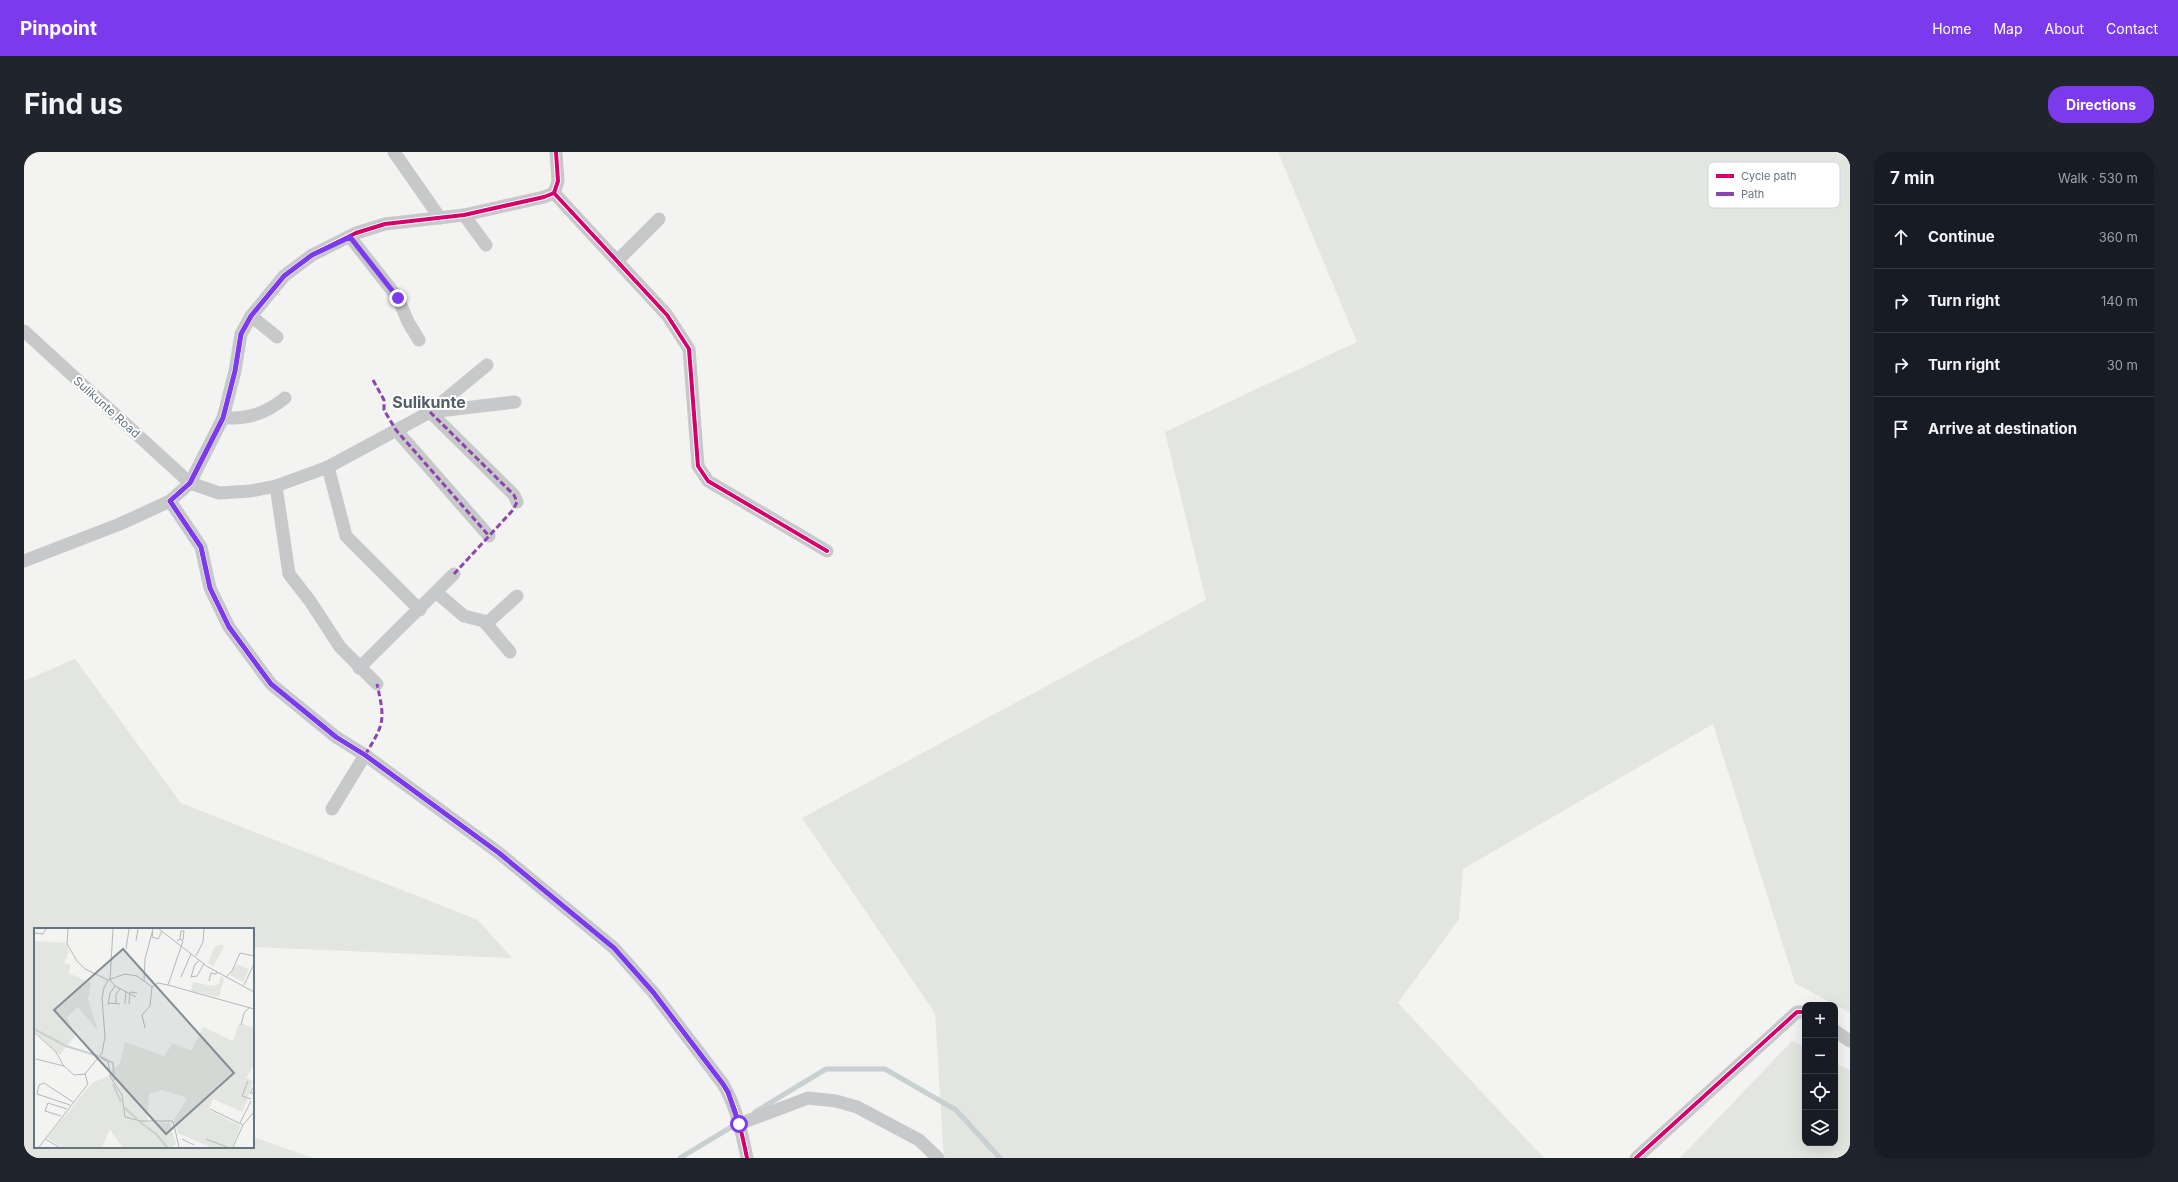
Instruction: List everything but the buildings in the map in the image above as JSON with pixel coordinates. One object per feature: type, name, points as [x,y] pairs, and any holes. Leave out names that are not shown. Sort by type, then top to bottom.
[{"type":"street","points":[[394,152],[440,218]]},
{"type":"street","points":[[24,561],[120,524],[170,501],[190,483],[223,418],[235,371],[241,334],[251,316],[284,276],[312,255],[350,237],[393,221],[464,215],[544,197],[554,193],[558,181],[556,152]]},
{"type":"street","points":[[554,193],[667,314],[689,349],[698,466],[708,481],[827,551]]},
{"type":"street","points":[[464,215],[486,245]]},
{"type":"street","points":[[617,261],[659,219]]},
{"type":"street","points":[[350,237],[398,298],[408,322],[419,340]]},
{"type":"street","points":[[251,316],[277,337]]},
{"type":"street","name":"Sulikunte Road","points":[[24,331],[190,483]]},
{"type":"street","points":[[190,483],[219,493],[251,491],[276,486],[328,467],[430,412],[487,365]]},
{"type":"street","points":[[223,418],[240,419],[257,415],[272,408],[285,398]]},
{"type":"street","points":[[430,412],[515,402]]},
{"type":"street","points":[[430,412],[514,495],[517,502]]},
{"type":"street","points":[[396,430],[489,536]]},
{"type":"street","points":[[328,467],[346,536],[420,610]]},
{"type":"street","points":[[276,486],[289,574],[310,601],[340,647],[377,684]]},
{"type":"street","points":[[170,501],[201,547],[210,588],[229,627],[264,675],[280,692],[336,737],[365,755],[499,853],[614,948],[653,992],[723,1084],[737,1120],[747,1158]]},
{"type":"street","points":[[360,668],[420,610],[454,574]]},
{"type":"street","points":[[437,593],[464,616],[480,619],[510,652]]},
{"type":"street","points":[[486,624],[517,596]]},
{"type":"street","points":[[332,810],[365,755]]},
{"type":"street","points":[[1636,1158],[1797,1012],[1802,1012]]},
{"type":"street","points":[[1838,1033],[1850,1041]]},
{"type":"street","points":[[737,1120],[808,1098],[836,1101],[857,1107],[919,1140],[938,1158]]},
{"type":"shaded area","points":[[1278,152],[1850,152],[1850,1013],[1838,1006],[1838,1002],[1830,1002],[1795,983],[1713,724],[1463,869],[1459,919],[1398,1003],[1544,1158],[944,1158],[935,1013],[802,818],[1206,600],[1165,432],[1357,342]]},
{"type":"shaded area","points":[[75,659],[181,803],[478,920],[512,958],[254,947],[254,928],[34,928],[34,1148],[254,1148],[254,1137],[313,1158],[24,1158],[24,681]]},
{"type":"shaded area","points":[[1792,1041],[1802,1046],[1802,1146],[1838,1146],[1838,1064],[1850,1070],[1850,1158],[1680,1158]]},
{"type":"waterway","points":[[755,1112],[826,1069],[885,1069],[956,1110],[1000,1158]]},
{"type":"waterway","points":[[680,1158],[738,1123]]},
{"type":"marked path","points":[[373,380],[384,400],[384,410],[396,430],[489,536]]},
{"type":"marked path","points":[[430,412],[514,495],[517,502],[513,510],[454,574]]},
{"type":"marked path","points":[[365,755],[380,728],[382,721],[377,684]]},
{"type":"cycle path","points":[[556,152],[558,181],[554,193],[544,197],[464,215],[385,224],[356,233],[312,255],[284,276],[251,316],[241,334],[235,371],[223,418],[190,483],[170,501],[201,547],[210,588],[229,627],[271,684],[336,737],[365,755],[499,853],[614,948],[653,992],[723,1084],[735,1110],[741,1129],[747,1158]]},
{"type":"cycle path","points":[[554,193],[667,315],[689,349],[698,466],[708,481],[827,551]]},
{"type":"cycle path","points":[[1636,1158],[1797,1012],[1802,1012]]},
{"type":"district","name":"Sulikunte","points":[[429,402]]},
{"type":"route","points":[[398,298],[350,237],[312,255],[284,276],[251,316],[241,334],[235,371],[223,418],[190,483],[170,501],[201,547],[210,588],[229,627],[271,684],[336,737],[365,755],[499,853],[614,948],[653,992],[723,1084],[728,1092],[739,1124]]}]
